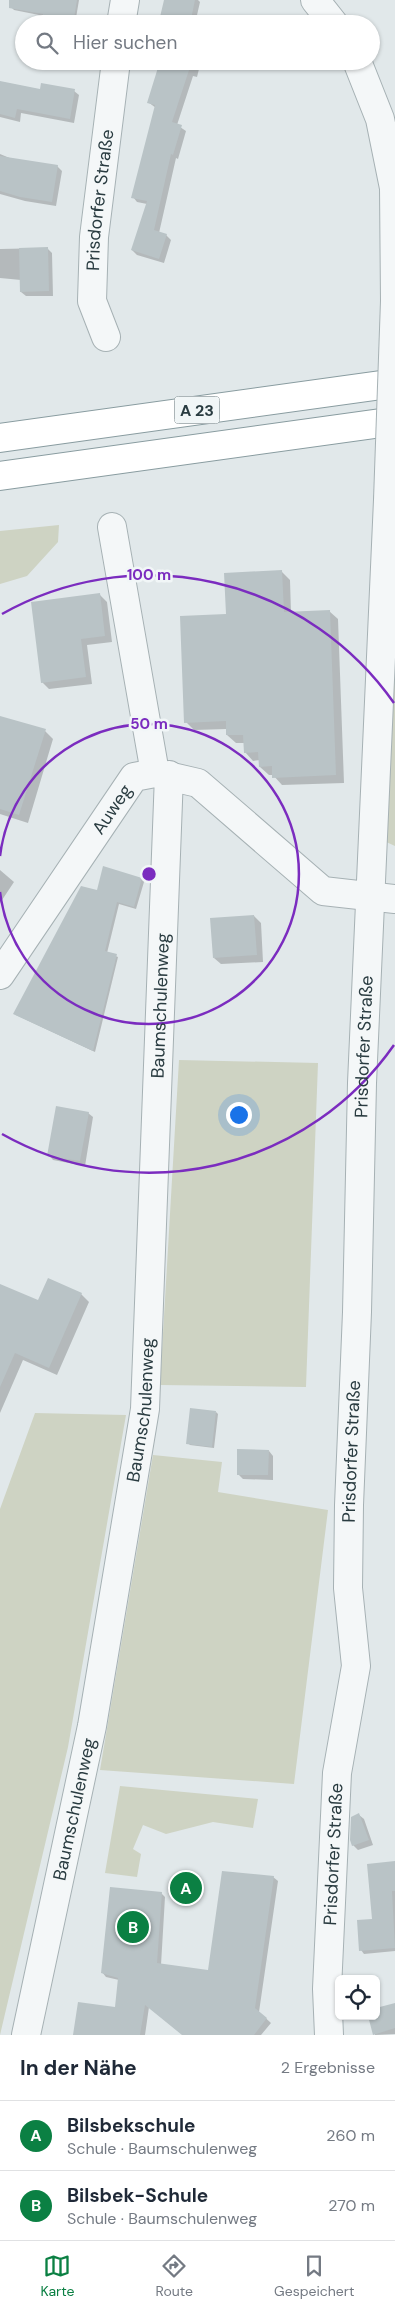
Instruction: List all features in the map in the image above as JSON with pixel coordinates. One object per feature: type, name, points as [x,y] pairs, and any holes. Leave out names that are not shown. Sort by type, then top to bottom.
[{"type":"highway","name":"A 23","points":[[0,438],[395,383]]},
{"type":"highway","name":"A 23","points":[[0,476],[395,421]]},
{"type":"street","points":[[123,15],[125,0]]},
{"type":"street","points":[[316,0],[327,15]]},
{"type":"street","name":"Prisdorfer Straße","points":[[106,337],[92,301],[93,255],[115,70]]},
{"type":"street","name":"Prisdorfer Straße","points":[[329,2035],[327,1989],[337,1773],[356,1666],[348,1588],[349,1505],[357,1312],[362,1083],[383,898],[388,500],[394,301],[394,188],[380,119],[361,70]]},
{"type":"street","name":"Baumschulenweg","points":[[26,2035],[92,1726],[145,1409],[162,774],[112,527]]},
{"type":"street","points":[[162,774],[198,783],[323,891],[383,898]]},
{"type":"street","name":"Auweg","points":[[0,975],[134,777],[162,774]]},
{"type":"green space","points":[[59,525],[58,542],[27,576],[0,584],[0,531]]},
{"type":"green space","points":[[395,608],[395,846],[371,835]]},
{"type":"green space","points":[[179,1060],[318,1063],[306,1387],[160,1385]]},
{"type":"green space","points":[[35,1413],[126,1415],[68,1747],[0,2035],[0,1509]]},
{"type":"green space","points":[[153,1455],[222,1462],[218,1492],[328,1510],[294,1784],[100,1770]]},
{"type":"green space","points":[[120,1786],[258,1799],[253,1828],[213,1822],[166,1834],[143,1825],[133,1849],[141,1854],[137,1877],[105,1873]]},
{"type":"building","points":[[9,0],[77,0],[74,15],[43,15],[9,8]]},
{"type":"building","points":[[164,0],[195,0],[192,15],[160,15]]},
{"type":"building","points":[[157,70],[189,70],[172,122],[182,125],[173,155],[171,154],[154,230],[167,234],[159,259],[131,250],[147,201],[131,198],[155,105],[147,103]]},
{"type":"building","points":[[0,81],[40,89],[41,83],[75,89],[70,119],[17,109],[15,118],[0,114]]},
{"type":"building","points":[[0,156],[58,165],[52,202],[20,197],[0,191]]},
{"type":"building","points":[[48,247],[49,291],[20,292],[19,248]]},
{"type":"building","points":[[282,570],[284,612],[330,610],[336,775],[272,778],[272,766],[259,767],[258,752],[244,753],[243,735],[226,735],[226,721],[184,723],[180,616],[226,614],[224,573]]},
{"type":"building","points":[[100,593],[105,636],[81,639],[86,677],[41,683],[31,602]]},
{"type":"building","points":[[0,716],[46,729],[19,815],[0,809]]},
{"type":"building","points":[[103,866],[142,878],[134,907],[117,902],[105,951],[117,954],[93,1051],[13,1014],[81,886],[97,890]]},
{"type":"building","points":[[254,915],[257,955],[213,958],[210,918]]},
{"type":"building","points":[[56,1106],[89,1112],[80,1161],[47,1156]]},
{"type":"building","points":[[48,1278],[82,1293],[49,1368],[15,1353],[0,1387],[0,1284],[38,1300]]},
{"type":"building","points":[[190,1408],[216,1411],[212,1447],[186,1444]]},
{"type":"building","points":[[237,1449],[269,1450],[268,1475],[237,1475]]},
{"type":"building","points":[[359,1813],[369,1840],[352,1846],[350,1840],[351,1817]]},
{"type":"building","points":[[395,1861],[395,1891],[392,1891],[395,1948],[359,1951],[357,1920],[372,1919],[367,1864]]},
{"type":"building","points":[[222,1871],[274,1876],[255,2008],[267,2018],[254,2035],[182,2035],[145,2005],[140,2035],[73,2035],[78,2002],[115,2007],[118,1978],[101,1973],[110,1887],[162,1892],[157,1963],[208,1970]]},
{"type":"building","points":[[395,2003],[395,2028],[373,2035],[369,2020],[380,2020],[380,2007]]},
{"type":"place","name":"Bilsbekschule","points":[[186,1888]]},
{"type":"place","name":"Bilsbek-Schule","points":[[133,1927]]}]
